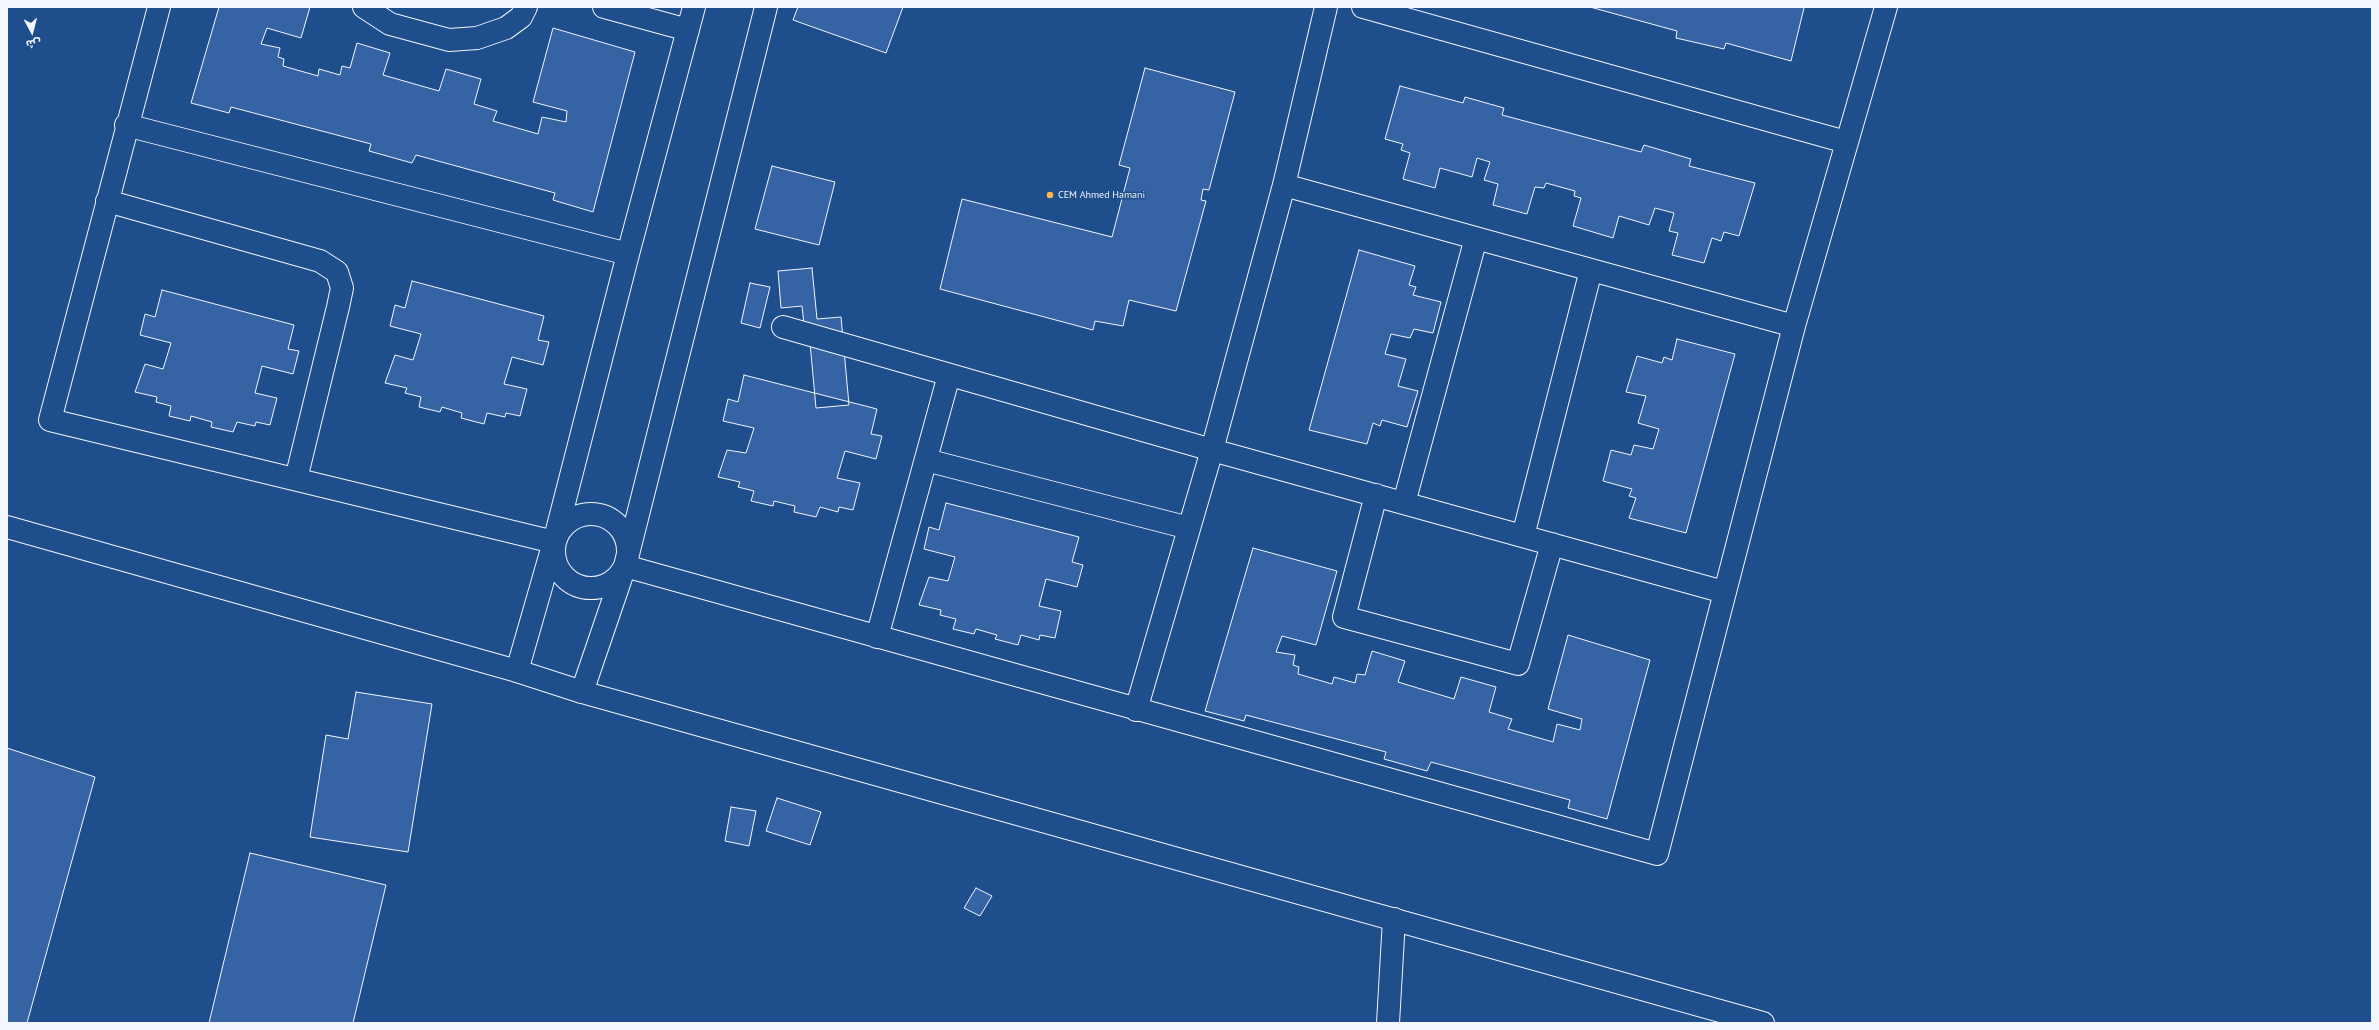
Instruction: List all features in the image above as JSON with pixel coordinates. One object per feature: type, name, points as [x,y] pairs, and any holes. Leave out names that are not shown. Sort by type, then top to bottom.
[{"type":"street","points":[[159,7],[126,125],[50,420],[554,542]]},
{"type":"street","points":[[364,7],[390,24],[449,40],[477,38],[506,28],[521,17],[526,7]]},
{"type":"street","points":[[604,7],[688,30]]},
{"type":"street","points":[[518,671],[554,542],[628,254],[694,7]]},
{"type":"street","points":[[582,692],[625,566],[766,7]]},
{"type":"street","points":[[1136,710],[1212,450],[1284,185],[1326,7]]},
{"type":"street","points":[[1363,7],[1846,142]]},
{"type":"street","points":[[625,566],[878,636],[1136,710],[1657,854],[1794,326],[1886,7]]},
{"type":"street","points":[[126,125],[628,254]]},
{"type":"street","points":[[1284,185],[1794,326]]},
{"type":"street","points":[[107,201],[320,261],[337,272],[342,288],[296,479]]},
{"type":"street","points":[[1404,503],[1476,238]]},
{"type":"street","points":[[1523,536],[1591,270]]},
{"type":"street","points":[[783,327],[1212,450],[1724,592]]},
{"type":"street","points":[[878,636],[949,375]]},
{"type":"street","points":[[926,460],[1189,528]]},
{"type":"street","points":[[1376,495],[1344,616],[1359,621],[1518,664],[1552,544]]},
{"type":"street","points":[[579,515],[603,515],[618,525],[627,540],[628,552],[625,566],[620,575],[610,584],[598,588],[585,588],[573,584],[562,576],[556,566],[553,553],[554,542],[560,530],[568,521],[579,515]]},
{"type":"street","points":[[7,527],[518,671],[582,692],[1763,1023]]},
{"type":"street","points":[[1388,1023],[1394,919]]},
{"type":"building","points":[[219,7],[310,7],[301,38],[267,28],[261,44],[280,48],[278,57],[284,59],[283,66],[318,76],[319,69],[340,75],[342,66],[350,68],[357,43],[390,53],[383,75],[439,91],[446,69],[481,79],[474,104],[497,111],[493,121],[538,134],[542,117],[566,122],[567,111],[533,102],[553,28],[635,52],[593,212],[553,200],[555,193],[416,155],[412,163],[369,151],[371,144],[231,107],[229,113],[191,103]]},
{"type":"building","points":[[798,7],[903,7],[886,53],[793,20]]},
{"type":"building","points":[[1590,7],[1804,8],[1791,61],[1726,43],[1724,49],[1676,38],[1677,31]]},
{"type":"building","points":[[1145,68],[1235,92],[1209,190],[1203,189],[1201,200],[1206,201],[1176,311],[1129,300],[1123,326],[1095,321],[1093,330],[940,289],[962,199],[1112,237],[1130,168],[1119,165]]},
{"type":"building","points":[[1400,86],[1463,103],[1465,97],[1504,108],[1502,115],[1641,152],[1644,145],[1691,159],[1689,166],[1755,183],[1739,236],[1724,232],[1721,241],[1712,238],[1704,263],[1672,255],[1678,233],[1669,231],[1674,213],[1655,208],[1649,225],[1619,216],[1613,238],[1573,226],[1581,198],[1574,196],[1575,191],[1546,183],[1544,188],[1535,187],[1527,214],[1493,205],[1498,184],[1484,180],[1490,162],[1477,158],[1472,177],[1440,168],[1435,188],[1403,179],[1410,153],[1401,150],[1403,144],[1385,139]]},
{"type":"building","points":[[772,166],[835,182],[819,245],[755,229]]},
{"type":"building","points":[[1359,250],[1415,266],[1409,285],[1416,287],[1413,295],[1441,302],[1433,333],[1414,329],[1410,338],[1391,334],[1385,354],[1406,359],[1398,386],[1418,391],[1407,427],[1382,420],[1380,426],[1373,423],[1367,444],[1309,430]]},
{"type":"building","points":[[812,268],[817,319],[841,317],[849,405],[816,408],[810,343],[806,343],[802,306],[781,308],[778,271]]},
{"type":"building","points":[[412,281],[544,316],[538,340],[549,342],[543,365],[512,357],[504,384],[527,389],[520,416],[506,413],[505,417],[487,413],[484,424],[461,418],[462,413],[442,407],[440,412],[419,407],[421,397],[405,393],[407,388],[385,383],[395,355],[413,360],[421,334],[390,326],[395,305],[405,308]]},
{"type":"building","points":[[750,283],[770,287],[760,328],[741,323]]},
{"type":"building","points":[[162,290],[294,325],[288,349],[299,351],[293,374],[262,366],[255,393],[277,398],[270,425],[256,422],[255,426],[237,422],[233,432],[211,427],[212,422],[191,416],[190,421],[169,416],[171,406],[156,402],[157,397],[135,392],[145,364],[163,369],[171,343],[140,335],[145,314],[155,317]]},
{"type":"building","points":[[1677,339],[1735,354],[1686,533],[1629,518],[1636,498],[1629,496],[1632,489],[1603,481],[1611,450],[1631,455],[1634,445],[1653,449],[1659,429],[1638,423],[1646,396],[1626,392],[1637,356],[1662,363],[1664,357],[1672,360]]},
{"type":"building","points":[[744,375],[877,409],[871,434],[882,436],[876,459],[845,451],[837,478],[860,483],[853,510],[839,507],[838,512],[820,507],[816,517],[794,512],[795,506],[774,501],[773,506],[751,501],[754,491],[738,487],[740,482],[718,477],[727,450],[746,453],[754,428],[723,421],[728,399],[738,402]]},
{"type":"building","points":[[946,503],[1079,537],[1072,562],[1083,565],[1077,587],[1046,579],[1039,606],[1061,611],[1055,638],[1040,635],[1039,640],[1021,635],[1018,645],[995,639],[997,635],[976,629],[974,634],[953,629],[956,619],[940,615],[941,610],[919,605],[929,577],[948,581],[955,557],[924,549],[929,527],[939,530]]},
{"type":"building","points":[[1253,548],[1337,571],[1316,645],[1282,636],[1276,652],[1295,655],[1293,665],[1299,667],[1298,674],[1332,684],[1334,677],[1355,683],[1357,674],[1365,675],[1372,651],[1405,661],[1398,682],[1454,699],[1461,677],[1496,687],[1489,712],[1512,719],[1508,729],[1553,742],[1557,724],[1580,730],[1582,719],[1548,709],[1568,635],[1650,660],[1607,819],[1568,808],[1570,800],[1431,762],[1427,771],[1384,759],[1386,752],[1246,715],[1244,721],[1205,711]]},
{"type":"building","points":[[356,692],[432,704],[408,852],[310,837],[326,735],[348,739]]},
{"type":"building","points":[[7,748],[95,777],[27,1023],[7,1023]]},
{"type":"building","points":[[777,798],[821,812],[810,845],[766,831]]},
{"type":"building","points":[[731,807],[756,811],[749,846],[725,841]]},
{"type":"building","points":[[250,853],[386,885],[353,1023],[209,1023]]},
{"type":"building","points":[[976,888],[992,896],[980,916],[964,908]]},
{"type":"place","name":"CEM Ahmed Hamani","points":[[1050,195]]}]
